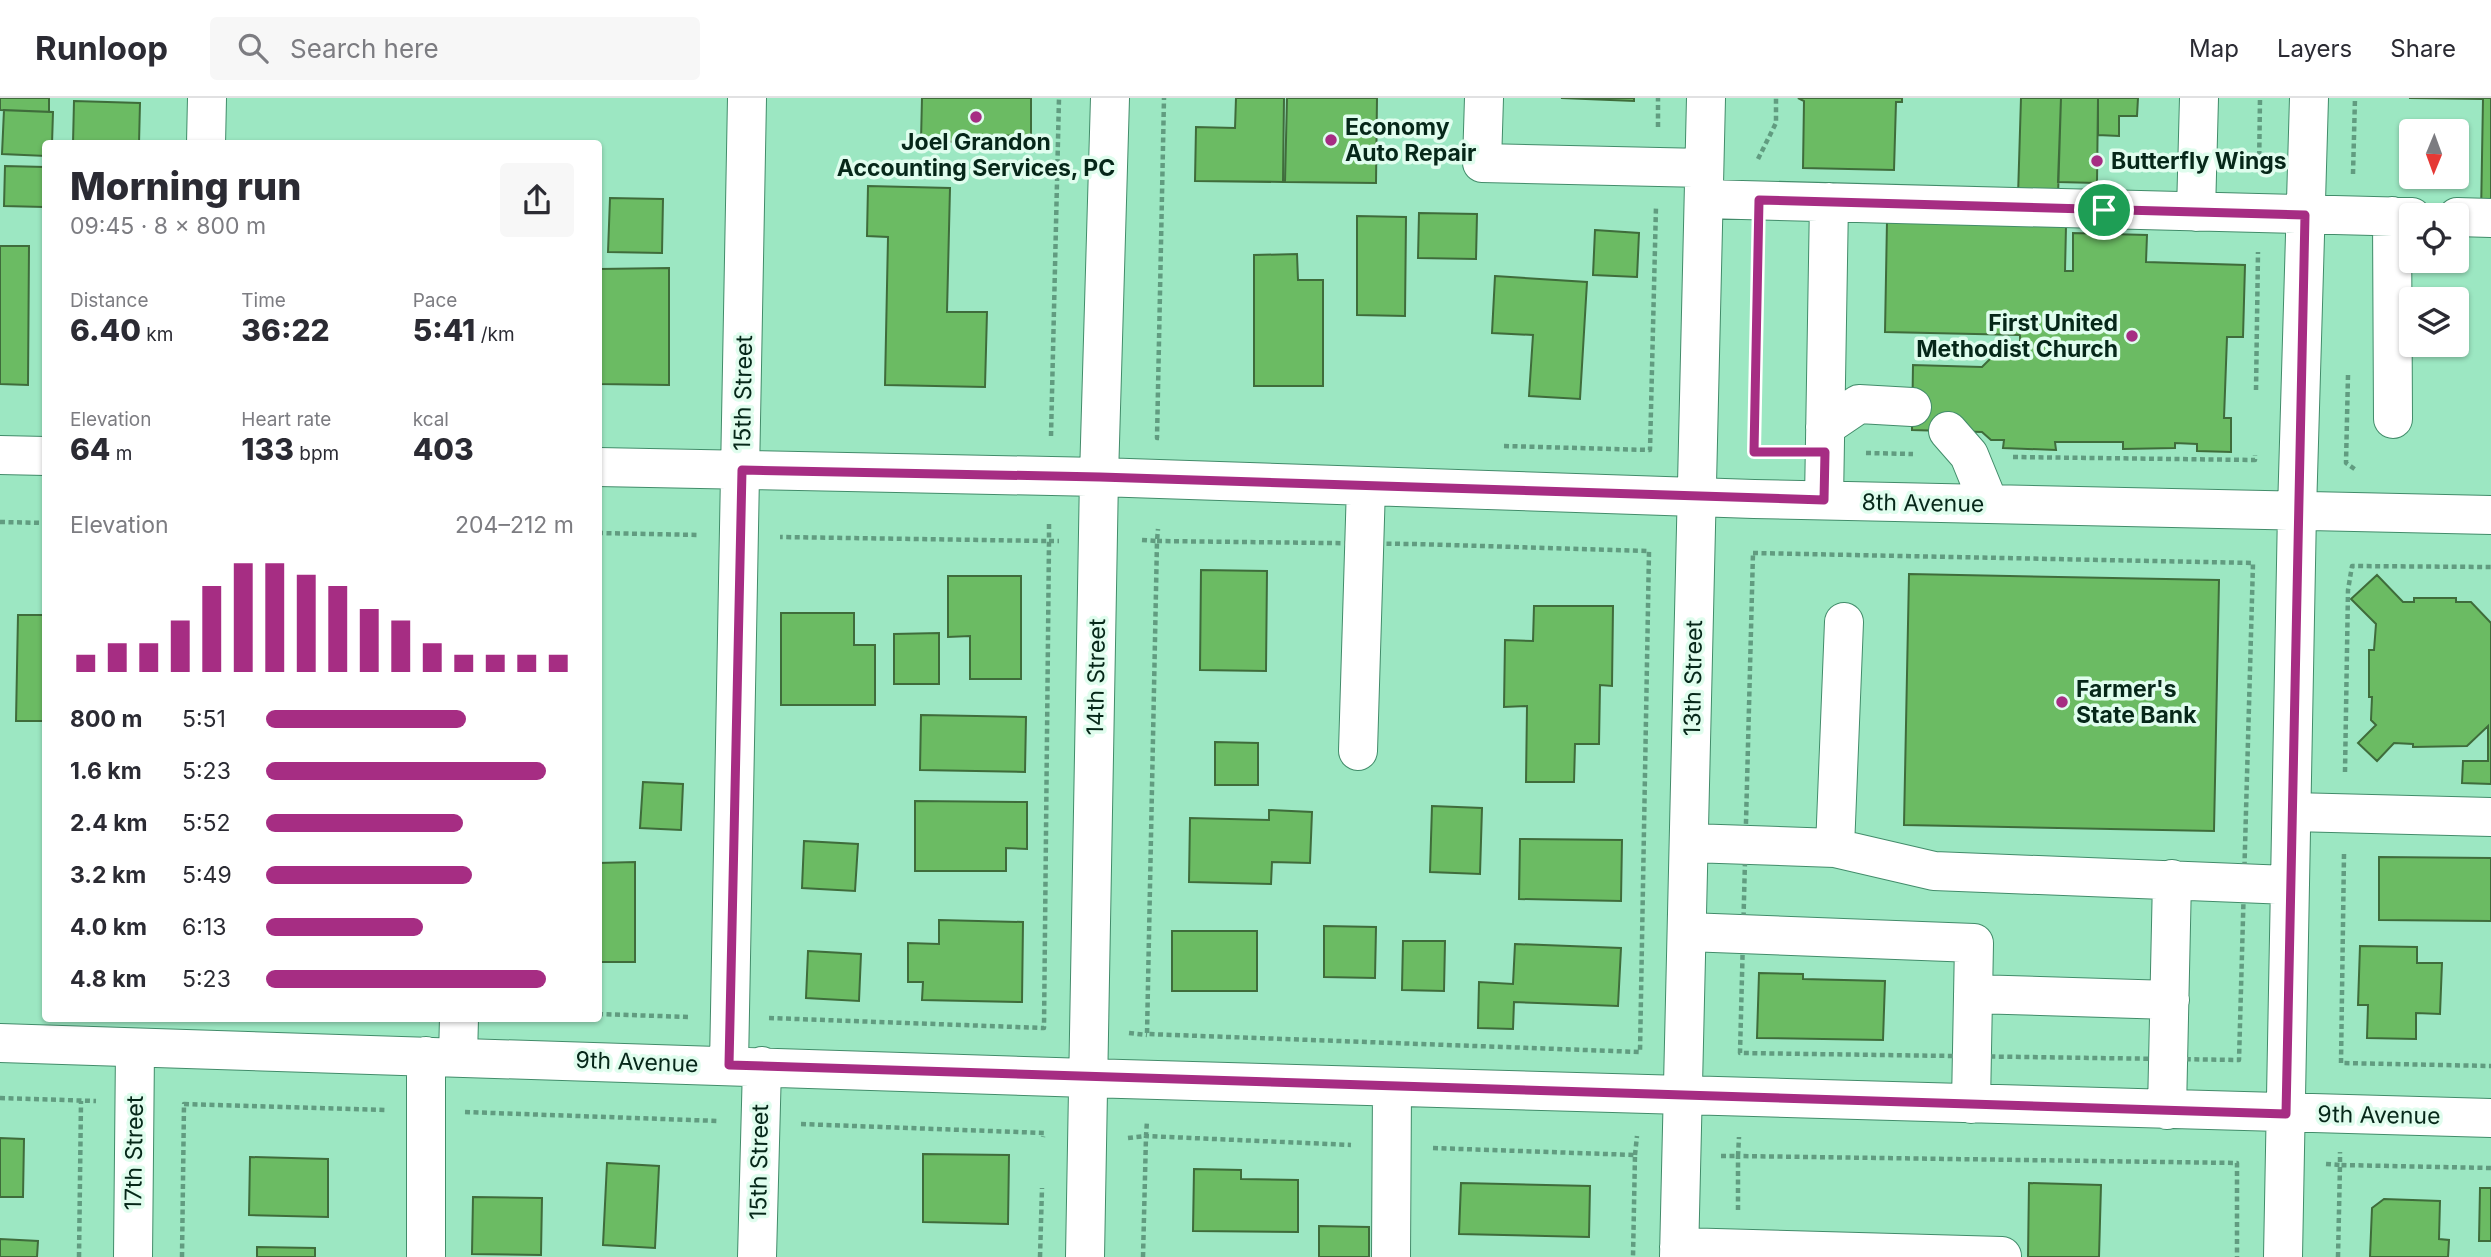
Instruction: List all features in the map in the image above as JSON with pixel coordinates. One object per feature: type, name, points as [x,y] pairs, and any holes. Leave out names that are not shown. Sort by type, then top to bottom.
[{"type":"street","points":[[206,140],[207,98]]},
{"type":"street","name":"15th Street","points":[[747,98],[742,470],[745,1066],[760,1123],[757,1257]]},
{"type":"street","name":"14th Street","points":[[1085,1257],[1110,98]]},
{"type":"street","points":[[1484,98],[1482,163],[1657,166],[1759,200],[2399,216]]},
{"type":"street","name":"13th Street","points":[[1679,1252],[1706,98]]},
{"type":"street","points":[[2196,212],[2199,98]]},
{"type":"street","points":[[2283,1257],[2297,511],[2309,98]]},
{"type":"street","points":[[1824,500],[1829,202]]},
{"type":"street","points":[[2469,218],[2491,218]]},
{"type":"street","points":[[2393,419],[2399,273]]},
{"type":"street","points":[[1825,440],[1859,404],[1912,407]]},
{"type":"street","points":[[1959,443],[1989,504]]},
{"type":"street","points":[[0,455],[42,456]]},
{"type":"street","name":"8th Avenue","points":[[602,467],[1100,477],[1698,498],[2491,515]]},
{"type":"street","points":[[1358,751],[1366,486]]},
{"type":"street","points":[[1835,848],[1844,622]]},
{"type":"street","points":[[2292,813],[2491,817]]},
{"type":"street","points":[[1689,843],[1835,848],[1934,871],[2290,885]]},
{"type":"street","points":[[2167,1110],[2172,879]]},
{"type":"street","points":[[1687,932],[1975,943],[1971,1104]]},
{"type":"street","points":[[1973,994],[2170,1000]]},
{"type":"street","points":[[426,1257],[426,1111],[442,1057],[457,1022]]},
{"type":"street","name":"9th Avenue","points":[[0,1043],[1087,1079],[2491,1118]]},
{"type":"street","name":"17th Street","points":[[133,1257],[135,1049]]},
{"type":"street","points":[[1391,1257],[1392,1087]]},
{"type":"street","points":[[1679,1252],[1737,1248],[2002,1256]]},
{"type":"path","points":[[1038,436],[1052,436],[1059,98]]},
{"type":"path","points":[[1164,98],[1157,438],[1170,438]]},
{"type":"path","points":[[1499,446],[1650,450],[1658,98]]},
{"type":"path","points":[[1776,98],[1776,123],[1758,155],[1754,452],[1825,440],[1959,443],[2255,460],[2255,446]]},
{"type":"path","points":[[2256,391],[2260,98]]},
{"type":"path","points":[[0,522],[42,523]]},
{"type":"path","points":[[1142,540],[1157,541],[1365,543],[1648,551],[1640,1052],[1147,1034],[1157,541],[1158,529]]},
{"type":"path","points":[[766,1018],[1044,1028],[1049,541],[779,537]]},
{"type":"path","points":[[1753,553],[2253,563],[2239,1060],[1740,1053],[1744,845],[1753,553]]},
{"type":"path","points":[[2330,1062],[2341,1063],[2340,1074]]},
{"type":"path","points":[[0,1098],[81,1101],[79,1257]]},
{"type":"path","points":[[182,1257],[184,1104],[1044,1133],[1043,1147]]},
{"type":"path","points":[[1120,1138],[1146,1136],[1147,1113]]},
{"type":"path","points":[[1737,1248],[1739,1137]]},
{"type":"path","points":[[2338,1257],[2340,1144]]},
{"type":"path","points":[[1717,1156],[2237,1163],[2237,1257]]},
{"type":"path","points":[[2318,1164],[2491,1168]]},
{"type":"path","points":[[1040,1257],[1042,1174]]},
{"type":"building","points":[[0,98],[49,98],[49,112],[0,110]]},
{"type":"building","name":"Joel Grandon Accounting Services, PC","points":[[922,98],[1031,98],[1031,136],[967,135],[967,142],[921,141]]},
{"type":"building","points":[[1236,98],[1284,98],[1283,182],[1195,181],[1196,127],[1235,128]]},
{"type":"building","name":"Economy Auto Repair","points":[[1287,98],[1377,98],[1376,183],[1285,182]]},
{"type":"building","points":[[1561,98],[1634,98],[1634,101]]},
{"type":"building","points":[[1798,98],[1902,98],[1902,102],[1896,102],[1894,170],[1803,168],[1804,101]]},
{"type":"building","points":[[2021,98],[2061,98],[2058,196],[2018,196]]},
{"type":"building","points":[[2061,98],[2098,98],[2097,183],[2058,182]]},
{"type":"building","points":[[2098,98],[2138,98],[2137,116],[2119,116],[2119,136],[2098,135]]},
{"type":"building","points":[[2409,98],[2491,98],[2491,216],[2481,216],[2483,99]]},
{"type":"building","points":[[74,101],[140,103],[139,140],[73,140]]},
{"type":"building","points":[[4,110],[53,112],[52,140],[42,140],[42,156],[2,154]]},
{"type":"building","points":[[5,166],[42,167],[42,207],[4,206]]},
{"type":"building","points":[[868,186],[950,188],[947,312],[987,312],[985,387],[885,385],[888,237],[867,236]]},
{"type":"building","points":[[610,198],[663,199],[662,253],[608,252]]},
{"type":"building","points":[[1419,213],[1477,214],[1476,259],[1418,258]]},
{"type":"building","points":[[1357,216],[1406,217],[1405,316],[1357,315]]},
{"type":"building","name":"First United Methodist Church","points":[[1887,221],[2066,226],[2065,271],[2073,271],[2073,233],[2147,235],[2146,262],[2245,265],[2243,337],[2227,337],[2224,418],[2231,418],[2231,452],[2197,451],[2197,444],[2175,443],[2175,448],[2123,449],[2123,442],[2055,442],[2056,450],[2003,448],[2004,440],[1991,440],[1982,432],[1912,430],[1913,365],[1982,367],[1990,359],[2011,358],[2020,351],[2020,335],[1885,332]]},
{"type":"building","points":[[1595,230],[1639,233],[1637,277],[1593,275]]},
{"type":"building","points":[[0,246],[29,246],[28,385],[0,384]]},
{"type":"building","points":[[1297,254],[1298,280],[1323,280],[1323,386],[1254,386],[1254,255]]},
{"type":"building","points":[[669,268],[669,385],[602,384],[602,269]]},
{"type":"building","points":[[1495,276],[1587,282],[1580,399],[1529,396],[1533,335],[1492,333]]},
{"type":"building","points":[[1201,570],[1267,571],[1266,671],[1200,670]]},
{"type":"building","name":"Farmer's State Bank","points":[[1909,574],[2219,580],[2214,831],[1904,825]]},
{"type":"building","points":[[2377,575],[2403,602],[2414,602],[2414,598],[2456,598],[2456,602],[2471,602],[2491,623],[2491,784],[2462,783],[2463,761],[2488,761],[2488,726],[2467,746],[2413,747],[2413,744],[2394,743],[2377,761],[2358,743],[2376,725],[2371,720],[2369,650],[2374,650],[2376,624],[2351,599]]},
{"type":"building","points":[[948,576],[1021,576],[1021,679],[970,679],[970,636],[948,637]]},
{"type":"building","points":[[1534,606],[1613,606],[1612,686],[1600,685],[1599,744],[1575,744],[1574,782],[1526,782],[1527,706],[1504,707],[1505,640],[1533,641]]},
{"type":"building","points":[[781,613],[854,613],[854,645],[875,645],[875,705],[781,705]]},
{"type":"building","points":[[18,615],[42,615],[42,721],[16,721]]},
{"type":"building","points":[[939,633],[939,684],[894,684],[894,634]]},
{"type":"building","points":[[921,715],[1026,717],[1025,772],[920,770]]},
{"type":"building","points":[[1215,742],[1258,743],[1258,785],[1215,785]]},
{"type":"building","points":[[643,782],[683,784],[681,830],[640,828]]},
{"type":"building","points":[[915,801],[1027,802],[1027,849],[1006,848],[1006,871],[915,871]]},
{"type":"building","points":[[1432,806],[1482,808],[1480,874],[1430,872]]},
{"type":"building","points":[[1269,810],[1312,812],[1310,863],[1272,862],[1271,884],[1189,882],[1190,818],[1269,820]]},
{"type":"building","points":[[1520,839],[1622,840],[1621,901],[1519,899]]},
{"type":"building","points":[[804,841],[858,844],[855,891],[802,888]]},
{"type":"building","points":[[2379,857],[2491,858],[2491,921],[2379,920]]},
{"type":"building","points":[[635,862],[635,962],[602,962],[602,863]]},
{"type":"building","points":[[939,920],[1023,922],[1022,1002],[922,1000],[923,982],[908,982],[908,943],[939,944]]},
{"type":"building","points":[[1324,926],[1376,927],[1375,978],[1324,977]]},
{"type":"building","points":[[1172,931],[1257,931],[1257,991],[1172,991]]},
{"type":"building","points":[[1403,941],[1445,941],[1444,991],[1402,990]]},
{"type":"building","points":[[1515,944],[1621,948],[1618,1006],[1514,1002],[1513,1029],[1478,1028],[1479,982],[1513,984]]},
{"type":"building","points":[[2360,946],[2417,947],[2417,963],[2442,963],[2440,1014],[2416,1013],[2416,1039],[2367,1038],[2368,1005],[2358,1005]]},
{"type":"building","points":[[808,951],[861,954],[859,1001],[806,998]]},
{"type":"building","points":[[1759,973],[1803,974],[1803,979],[1885,981],[1883,1040],[1757,1038]]},
{"type":"building","points":[[0,1138],[24,1139],[23,1197],[0,1197]]},
{"type":"building","points":[[923,1154],[1009,1155],[1008,1224],[923,1222]]},
{"type":"building","points":[[250,1157],[328,1159],[328,1217],[249,1215]]},
{"type":"building","points":[[607,1163],[659,1166],[655,1248],[603,1245]]},
{"type":"building","points":[[1194,1169],[1241,1170],[1241,1179],[1298,1180],[1298,1232],[1193,1231]]},
{"type":"building","points":[[1461,1183],[1590,1186],[1589,1237],[1459,1234]]},
{"type":"building","points":[[2029,1183],[2101,1185],[2099,1257],[2028,1257]]},
{"type":"building","points":[[2480,1188],[2491,1188],[2491,1241],[2479,1241]]},
{"type":"building","points":[[473,1197],[542,1198],[541,1255],[472,1254]]},
{"type":"building","points":[[2384,1199],[2440,1201],[2439,1239],[2449,1240],[2448,1257],[2370,1257],[2372,1208]]},
{"type":"building","points":[[1319,1226],[1369,1227],[1369,1257],[1319,1257]]},
{"type":"building","points":[[0,1239],[38,1241],[37,1257],[0,1257]]},
{"type":"building","points":[[257,1247],[315,1248],[315,1257],[257,1257]]},
{"type":"place","name":"Joel Grandon Accounting Services, PC","points":[[976,117]]},
{"type":"place","name":"Economy Auto Repair","points":[[1331,140]]},
{"type":"place","name":"Butterfly Wings","points":[[2097,161]]},
{"type":"place","name":"First United Methodist Church","points":[[2132,336]]},
{"type":"place","name":"Farmer's State Bank","points":[[2062,702]]},
{"type":"route","points":[[1759,200],[2104,210],[2305,215],[2286,1114],[1087,1079],[729,1065],[742,470],[1100,477],[1824,500],[1825,452],[1754,452],[1759,200]]}]
